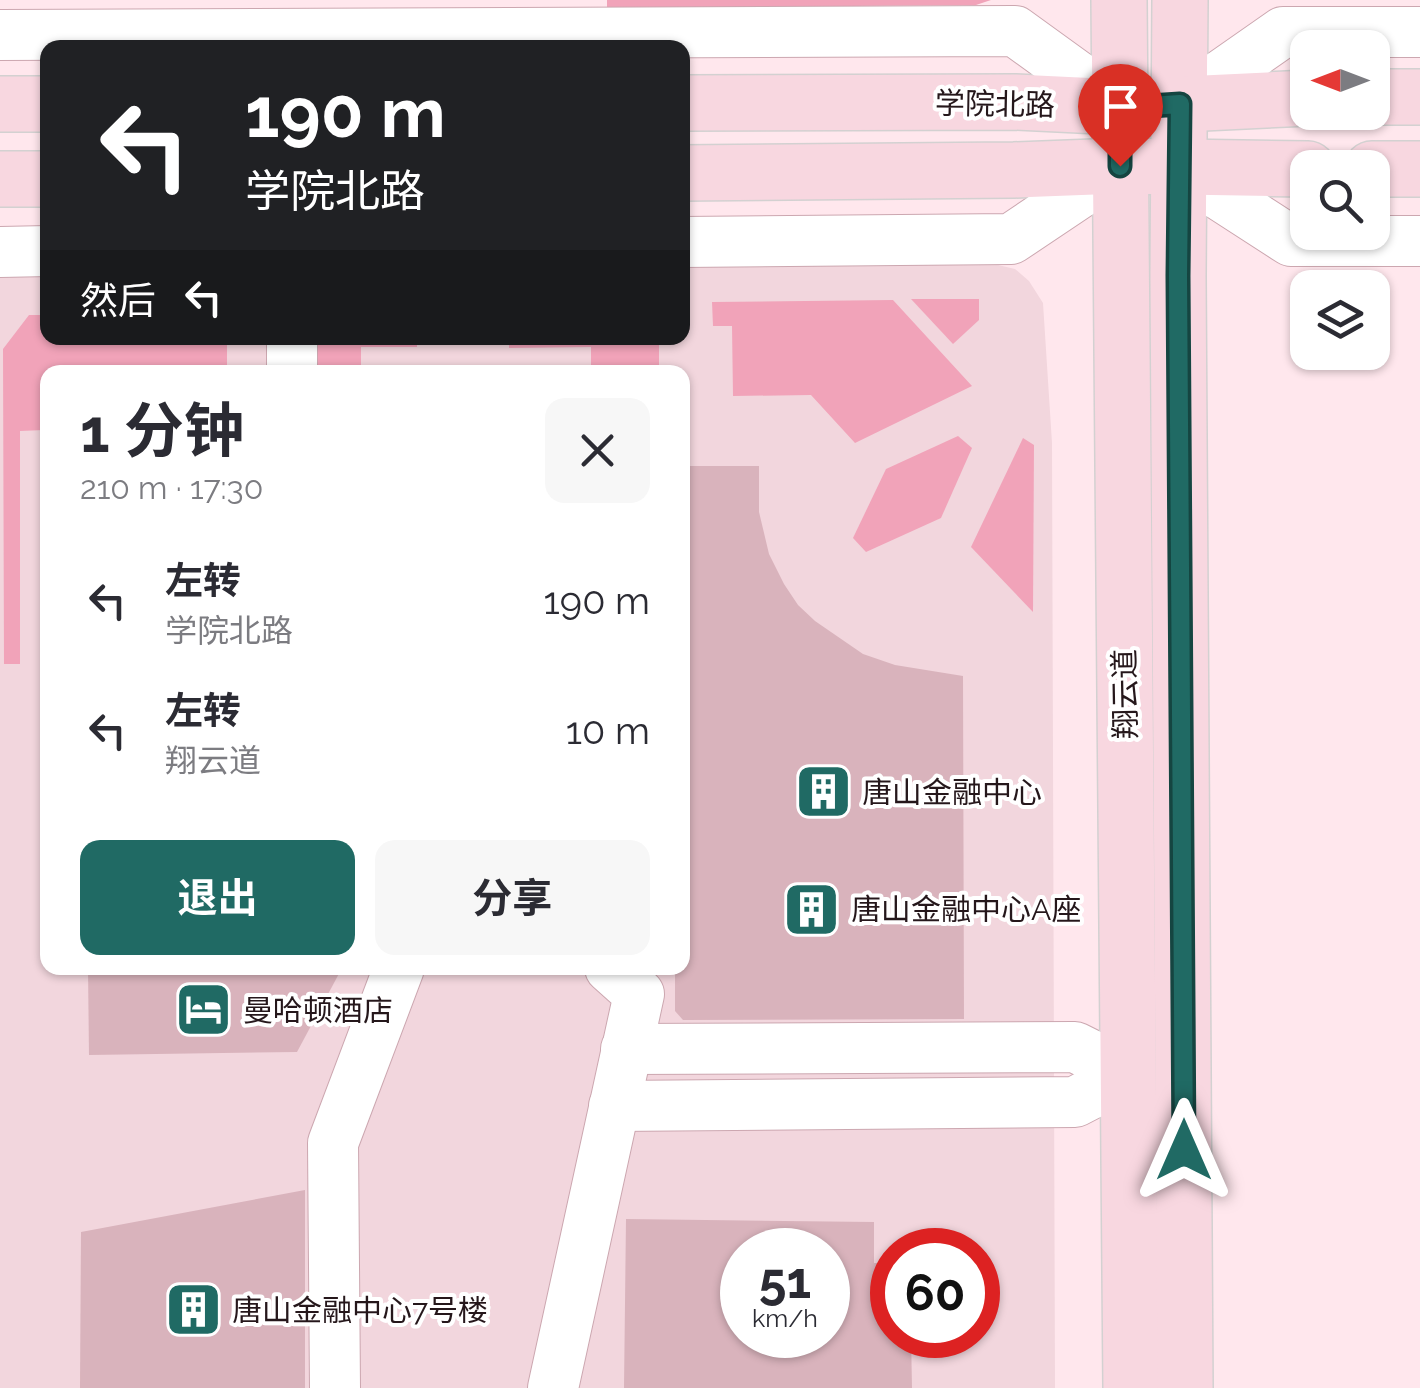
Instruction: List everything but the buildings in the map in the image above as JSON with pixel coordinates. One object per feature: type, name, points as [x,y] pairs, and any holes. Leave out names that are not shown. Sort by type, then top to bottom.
[{"type":"main road","name":"翔云道","points":[[1119,0],[1131,1388]]},
{"type":"main road","name":"翔云道","points":[[1180,0],[1186,1388]]},
{"type":"main road","points":[[1390,97],[1420,97]]},
{"type":"main road","name":"学院北路","points":[[690,103],[1015,102],[1120,108],[1290,99]]},
{"type":"main road","points":[[0,104],[40,104]]},
{"type":"main road","points":[[690,173],[1120,166],[1290,169]]},
{"type":"main road","points":[[1390,169],[1420,168]]},
{"type":"main road","points":[[0,179],[40,179]]},
{"type":"street","points":[[0,35],[1015,31],[1120,108]]},
{"type":"street","points":[[1180,104],[1283,32],[1420,32]]},
{"type":"street","points":[[690,242],[1011,239],[1120,166]]},
{"type":"street","points":[[1178,168],[1291,242],[1420,241]]},
{"type":"street","points":[[0,252],[40,251]]},
{"type":"street","points":[[335,1388],[333,1143],[396,975]]},
{"type":"street","points":[[553,1388],[638,994],[618,975]]},
{"type":"street","points":[[626,1049],[1075,1047],[1129,1074]]},
{"type":"street","points":[[614,1106],[1075,1102],[1129,1074]]},
{"type":"shaded area","points":[[607,0],[991,0],[976,5],[607,8]]},
{"type":"shaded area","name":"唐山金融中心","points":[[981,261],[1015,269],[1029,281],[1043,303],[1052,443],[1055,1388],[0,1388],[0,270],[40,270],[40,345],[690,345],[690,264]]},
{"type":"shaded area","points":[[911,299],[979,299],[979,320],[953,344]]},
{"type":"shaded area","points":[[893,300],[972,386],[855,443],[811,395],[733,396],[732,326],[713,326],[712,302]]},
{"type":"shaded area","points":[[29,315],[40,315],[40,345],[227,345],[227,365],[40,365],[40,430],[20,431],[20,664],[4,664],[3,349]]},
{"type":"shaded area","points":[[306,345],[417,345],[361,347],[361,365],[308,365]]},
{"type":"shaded area","points":[[659,345],[659,365],[591,365],[591,347],[509,348]]},
{"type":"shaded area","points":[[958,436],[972,448],[941,518],[866,552],[853,538],[886,469]]},
{"type":"shaded area","points":[[1023,438],[1034,445],[1033,612],[971,547]]},
{"type":"place","name":"唐山金融中心","points":[[823,792]]},
{"type":"place","name":"唐山金融中心A座","points":[[812,909]]},
{"type":"place","name":"曼哈顿酒店","points":[[204,1010]]},
{"type":"place","name":"唐山金融中心7号楼","points":[[193,1310]]},
{"type":"route","points":[[1120,166],[1120,108],[1180,104],[1184,1150]]}]
